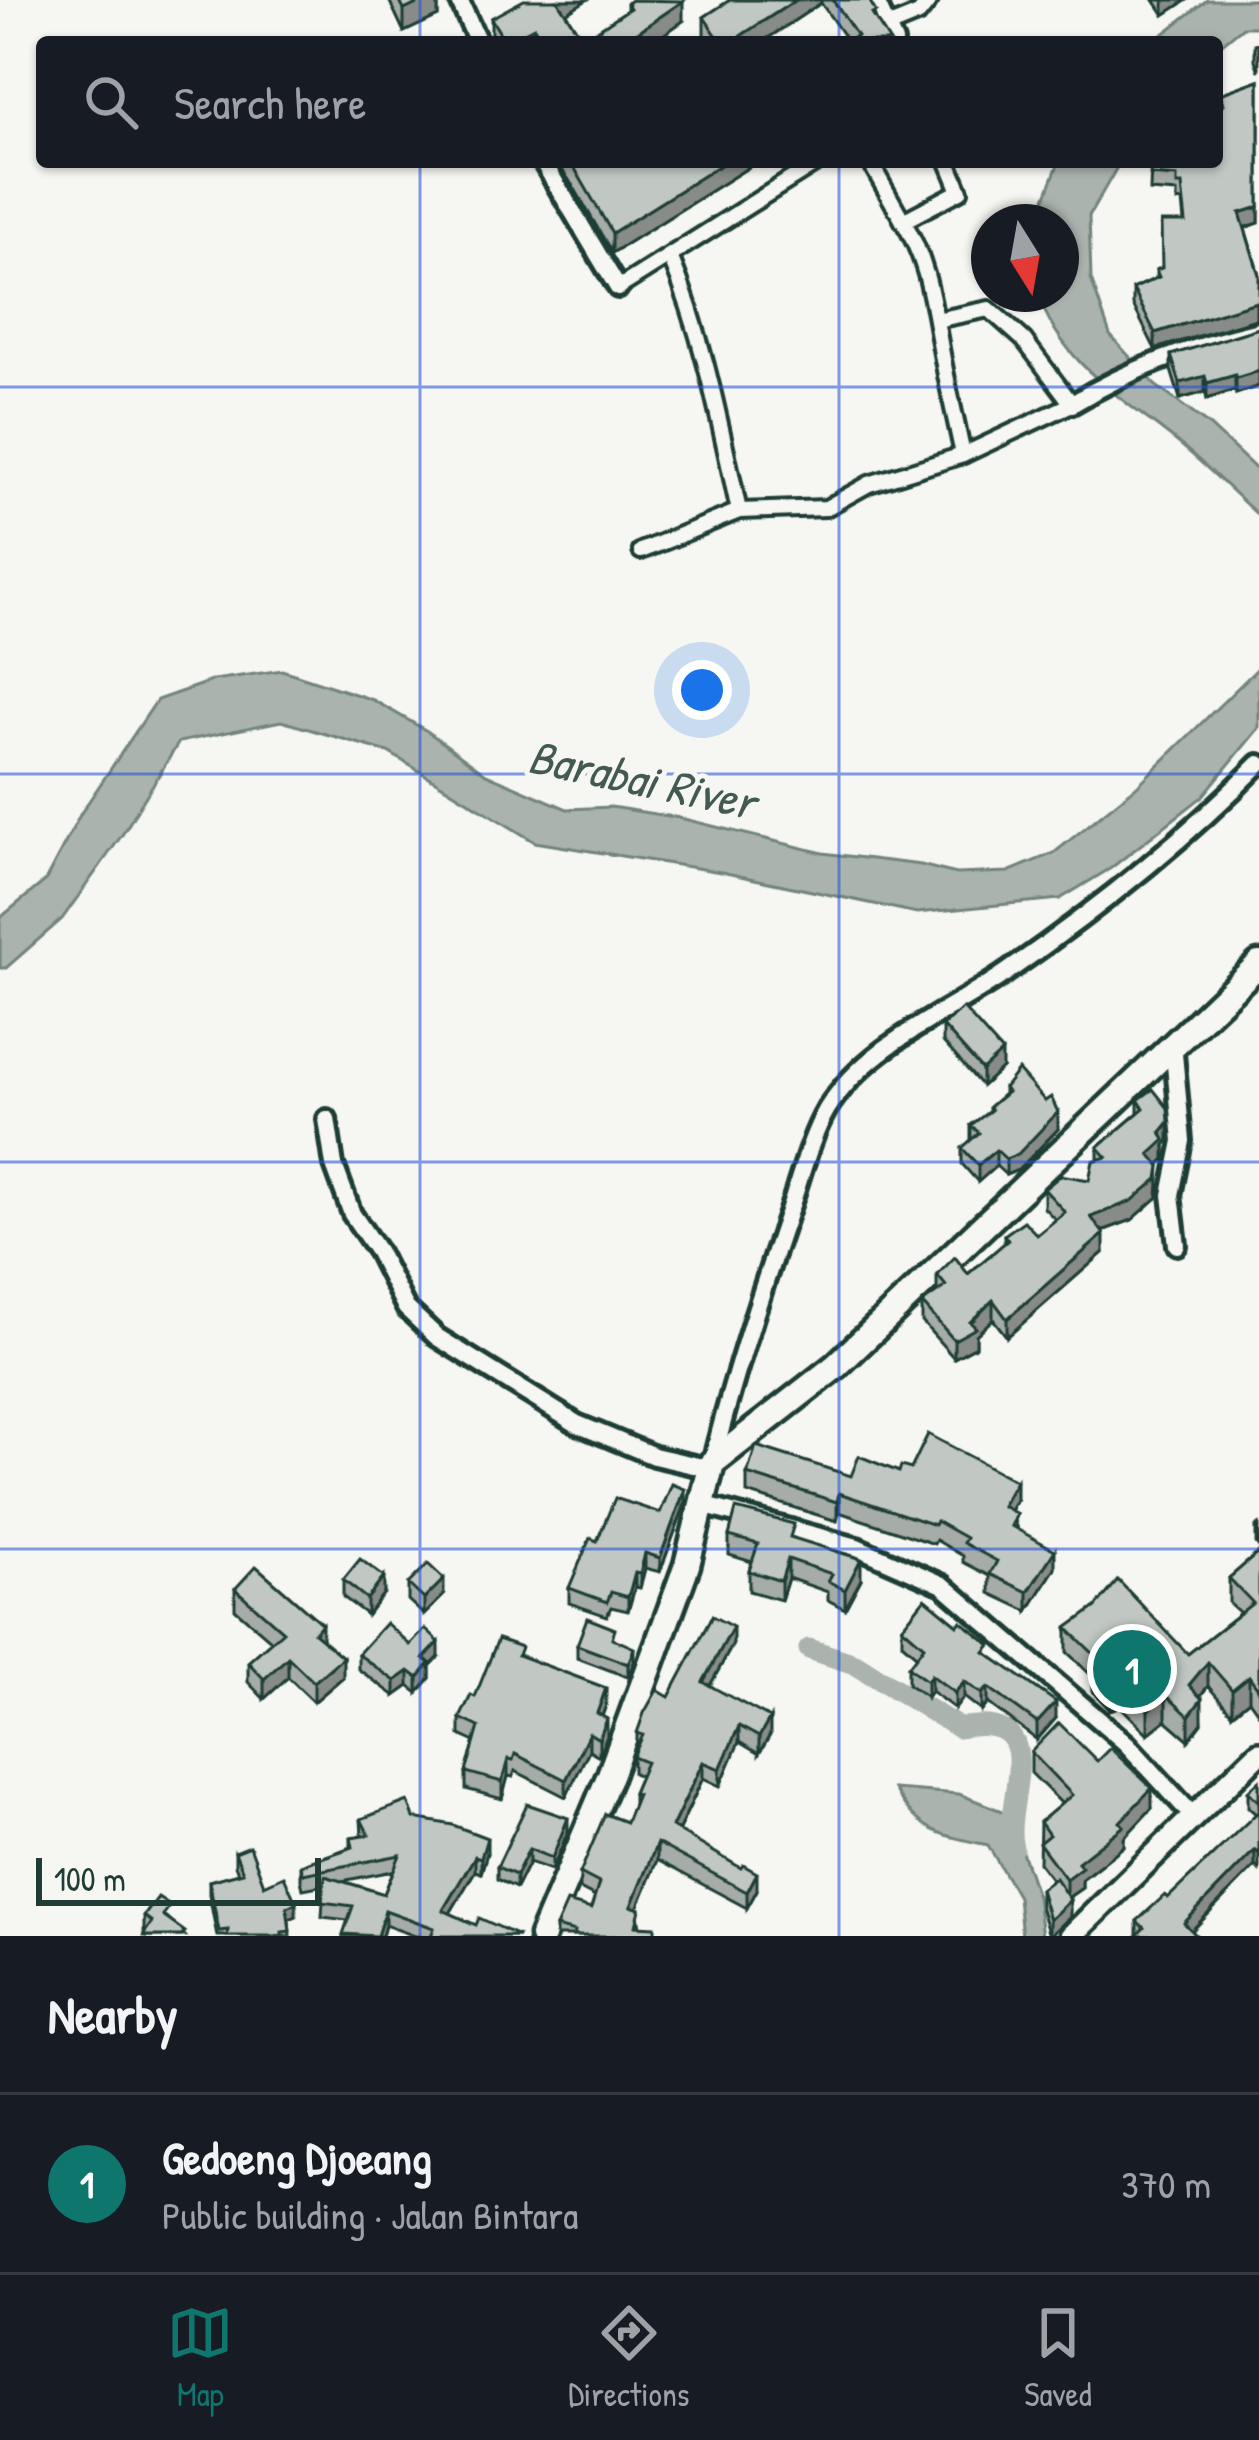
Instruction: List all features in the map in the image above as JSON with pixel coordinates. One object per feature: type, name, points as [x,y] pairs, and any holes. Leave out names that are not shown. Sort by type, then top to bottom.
[{"type":"main road","points":[[542,1936],[618,1754],[687,1565],[711,1466],[836,1366],[1259,964]]},
{"type":"street","points":[[459,0],[475,36]]},
{"type":"street","points":[[875,0],[891,34],[930,0]]},
{"type":"street","points":[[546,168],[618,288],[809,168]]},
{"type":"street","points":[[873,168],[928,271],[963,454]]},
{"type":"street","points":[[903,220],[960,191],[950,168]]},
{"type":"street","points":[[670,256],[690,303],[708,368],[740,511]]},
{"type":"street","points":[[936,320],[989,309],[1024,340],[1072,404]]},
{"type":"street","points":[[641,551],[740,511],[826,508],[869,484],[963,454],[1107,383],[1193,347],[1259,331]]},
{"type":"street","points":[[327,1119],[334,1165],[352,1214],[406,1308],[437,1337],[577,1424],[654,1456],[711,1466],[736,1366],[826,1111],[860,1069],[891,1043],[984,988],[1084,918],[1220,804],[1259,764]]},
{"type":"street","points":[[1173,1042],[1182,1141],[1172,1196],[1177,1245]]},
{"type":"street","points":[[702,1505],[856,1547],[943,1585],[1127,1744],[1193,1816]]},
{"type":"street","points":[[1071,1936],[1259,1753]]},
{"type":"shaded area","points":[[1207,0],[1259,0],[1259,27],[1243,27],[1223,43],[1223,36],[1161,36]]},
{"type":"shaded area","points":[[1057,168],[1117,168],[1089,216],[1091,279],[1110,335],[1155,385],[1210,426],[1259,472],[1259,516],[1187,450],[1095,377],[1046,312],[1079,312],[1079,204],[1043,204]]},
{"type":"shaded area","points":[[1259,667],[1259,728],[1202,797],[1111,868],[1060,899],[917,913],[721,872],[535,842],[388,752],[281,721],[179,742],[122,835],[62,919],[6,968],[0,968],[0,918],[45,881],[81,813],[157,700],[214,680],[282,670],[373,700],[427,731],[486,774],[567,809],[611,807],[680,818],[823,853],[956,874],[1008,872],[1054,853],[1136,787]]},
{"type":"shaded area","points":[[894,1789],[959,1794],[1009,1814],[1037,1896],[1042,1936],[1022,1936],[1018,1897],[988,1845],[933,1830],[913,1815]]},
{"type":"building","points":[[399,0],[425,0],[404,10]]},
{"type":"building","points":[[524,0],[557,0],[580,36],[540,36],[534,27],[517,36],[502,36],[491,18]]},
{"type":"building","points":[[631,0],[683,1],[632,36],[589,36],[630,8]]},
{"type":"building","points":[[730,0],[796,0],[740,36],[717,36],[704,17]]},
{"type":"building","points":[[833,0],[869,0],[886,36],[857,36]]},
{"type":"building","points":[[1259,80],[1259,207],[1240,213],[1259,275],[1259,303],[1155,333],[1133,289],[1159,277],[1161,222],[1186,222],[1177,177],[1150,175],[1151,168],[1223,168],[1223,93]]},
{"type":"building","points":[[574,168],[715,168],[612,233]]},
{"type":"building","points":[[1259,328],[1259,371],[1207,383],[1205,376],[1180,383],[1171,355]]},
{"type":"building","points":[[963,1008],[1002,1052],[982,1070],[943,1026]]},
{"type":"building","points":[[1018,1070],[1045,1101],[1051,1097],[1058,1112],[1018,1154],[1006,1159],[996,1150],[978,1165],[962,1148],[979,1133],[971,1125],[1007,1092],[1004,1088]]},
{"type":"building","points":[[1153,1089],[1168,1108],[1169,1122],[1161,1132],[1165,1140],[1150,1154],[1160,1166],[1158,1179],[1132,1201],[1091,1217],[1104,1234],[1007,1319],[993,1300],[970,1322],[976,1328],[954,1340],[922,1303],[946,1286],[937,1275],[955,1257],[968,1274],[1024,1221],[1037,1235],[1065,1212],[1044,1189],[1061,1175],[1089,1180],[1093,1161],[1107,1157],[1098,1147],[1144,1108],[1138,1100]]},
{"type":"building","points":[[928,1434],[1016,1481],[1002,1506],[1017,1514],[1011,1526],[1055,1550],[1028,1592],[990,1574],[997,1561],[936,1521],[934,1525],[839,1493],[837,1502],[747,1474],[756,1446],[851,1476],[859,1456],[899,1472],[901,1466],[911,1469]]},
{"type":"building","points":[[672,1484],[685,1489],[660,1558],[645,1553],[628,1597],[611,1592],[607,1602],[569,1588],[590,1538],[597,1541],[615,1498],[660,1513]]},
{"type":"building","points":[[736,1509],[794,1524],[790,1537],[861,1559],[845,1590],[828,1581],[832,1574],[788,1559],[781,1581],[749,1571],[758,1544],[729,1536]]},
{"type":"building","points":[[1259,1552],[1259,1690],[1249,1676],[1232,1690],[1208,1662],[1189,1685],[1202,1699],[1189,1716],[1166,1695],[1148,1710],[1120,1682],[1110,1686],[1093,1668],[1102,1662],[1067,1628],[1096,1607],[1118,1580],[1188,1654],[1253,1603],[1229,1578]]},
{"type":"building","points":[[360,1559],[384,1577],[367,1599],[343,1580]]},
{"type":"building","points":[[428,1564],[444,1579],[424,1599],[408,1584]]},
{"type":"building","points":[[256,1566],[322,1624],[314,1633],[343,1657],[314,1682],[288,1657],[264,1679],[248,1662],[283,1631],[235,1589]]},
{"type":"building","points":[[925,1598],[991,1645],[985,1652],[1056,1702],[1037,1723],[988,1687],[982,1694],[964,1681],[955,1693],[931,1675],[927,1681],[908,1667],[924,1646],[902,1627]]},
{"type":"building","points":[[712,1616],[733,1627],[703,1682],[770,1718],[759,1737],[739,1726],[720,1769],[703,1762],[672,1827],[757,1873],[747,1892],[657,1843],[631,1906],[640,1909],[636,1926],[655,1927],[655,1936],[574,1936],[575,1932],[556,1927],[567,1902],[591,1909],[599,1883],[580,1873],[605,1814],[626,1822],[646,1762],[633,1757],[643,1735],[637,1733],[644,1713],[657,1690],[669,1697]]},
{"type":"building","points":[[587,1618],[615,1629],[612,1638],[634,1648],[628,1664],[577,1645]]},
{"type":"building","points":[[386,1623],[410,1645],[425,1629],[439,1642],[424,1658],[430,1663],[418,1678],[409,1671],[395,1681],[358,1654]]},
{"type":"building","points":[[498,1639],[521,1647],[518,1655],[606,1688],[597,1713],[607,1719],[599,1739],[589,1733],[566,1780],[515,1754],[513,1760],[508,1759],[502,1782],[466,1772],[479,1727],[460,1718],[471,1695],[475,1697]]},
{"type":"building","points":[[1059,1723],[1097,1761],[1110,1748],[1152,1788],[1120,1822],[1124,1826],[1078,1862],[1082,1867],[1066,1879],[1039,1843],[1049,1835],[1040,1822],[1072,1795],[1031,1752]]},
{"type":"building","points":[[1259,1781],[1259,1802],[1248,1791]]},
{"type":"building","points":[[408,1801],[414,1818],[487,1838],[481,1858],[475,1856],[443,1910],[476,1925],[479,1918],[519,1936],[431,1936],[434,1928],[385,1910],[377,1936],[343,1934],[353,1906],[322,1902],[325,1876],[384,1894],[400,1855],[303,1874],[301,1865],[353,1847],[351,1838],[369,1835],[361,1819]]},
{"type":"building","points":[[527,1804],[568,1818],[552,1858],[529,1849],[516,1875],[497,1867]]},
{"type":"building","points":[[1259,1811],[1259,1854],[1255,1850],[1184,1923],[1197,1936],[1136,1936],[1144,1928],[1137,1921],[1165,1895],[1168,1898]]},
{"type":"building","points":[[250,1846],[264,1885],[284,1876],[296,1903],[287,1907],[290,1931],[282,1936],[227,1936],[228,1930],[219,1931],[209,1881],[243,1872],[235,1852]]},
{"type":"building","points":[[1055,1878],[1070,1900],[1049,1920],[1040,1889]]},
{"type":"building","points":[[158,1897],[170,1905],[163,1916],[185,1932],[181,1936],[144,1934],[152,1922],[144,1916]]},
{"type":"waterway","points":[[809,1649],[855,1664],[959,1728],[989,1726],[1007,1733],[1016,1747],[1018,1766],[1013,1848]]},
{"type":"place","name":"Gedoeng Djoeang","points":[[1132,1669]]},
{"type":"water label","name":"Barabai River","points":[[642,779]]}]
